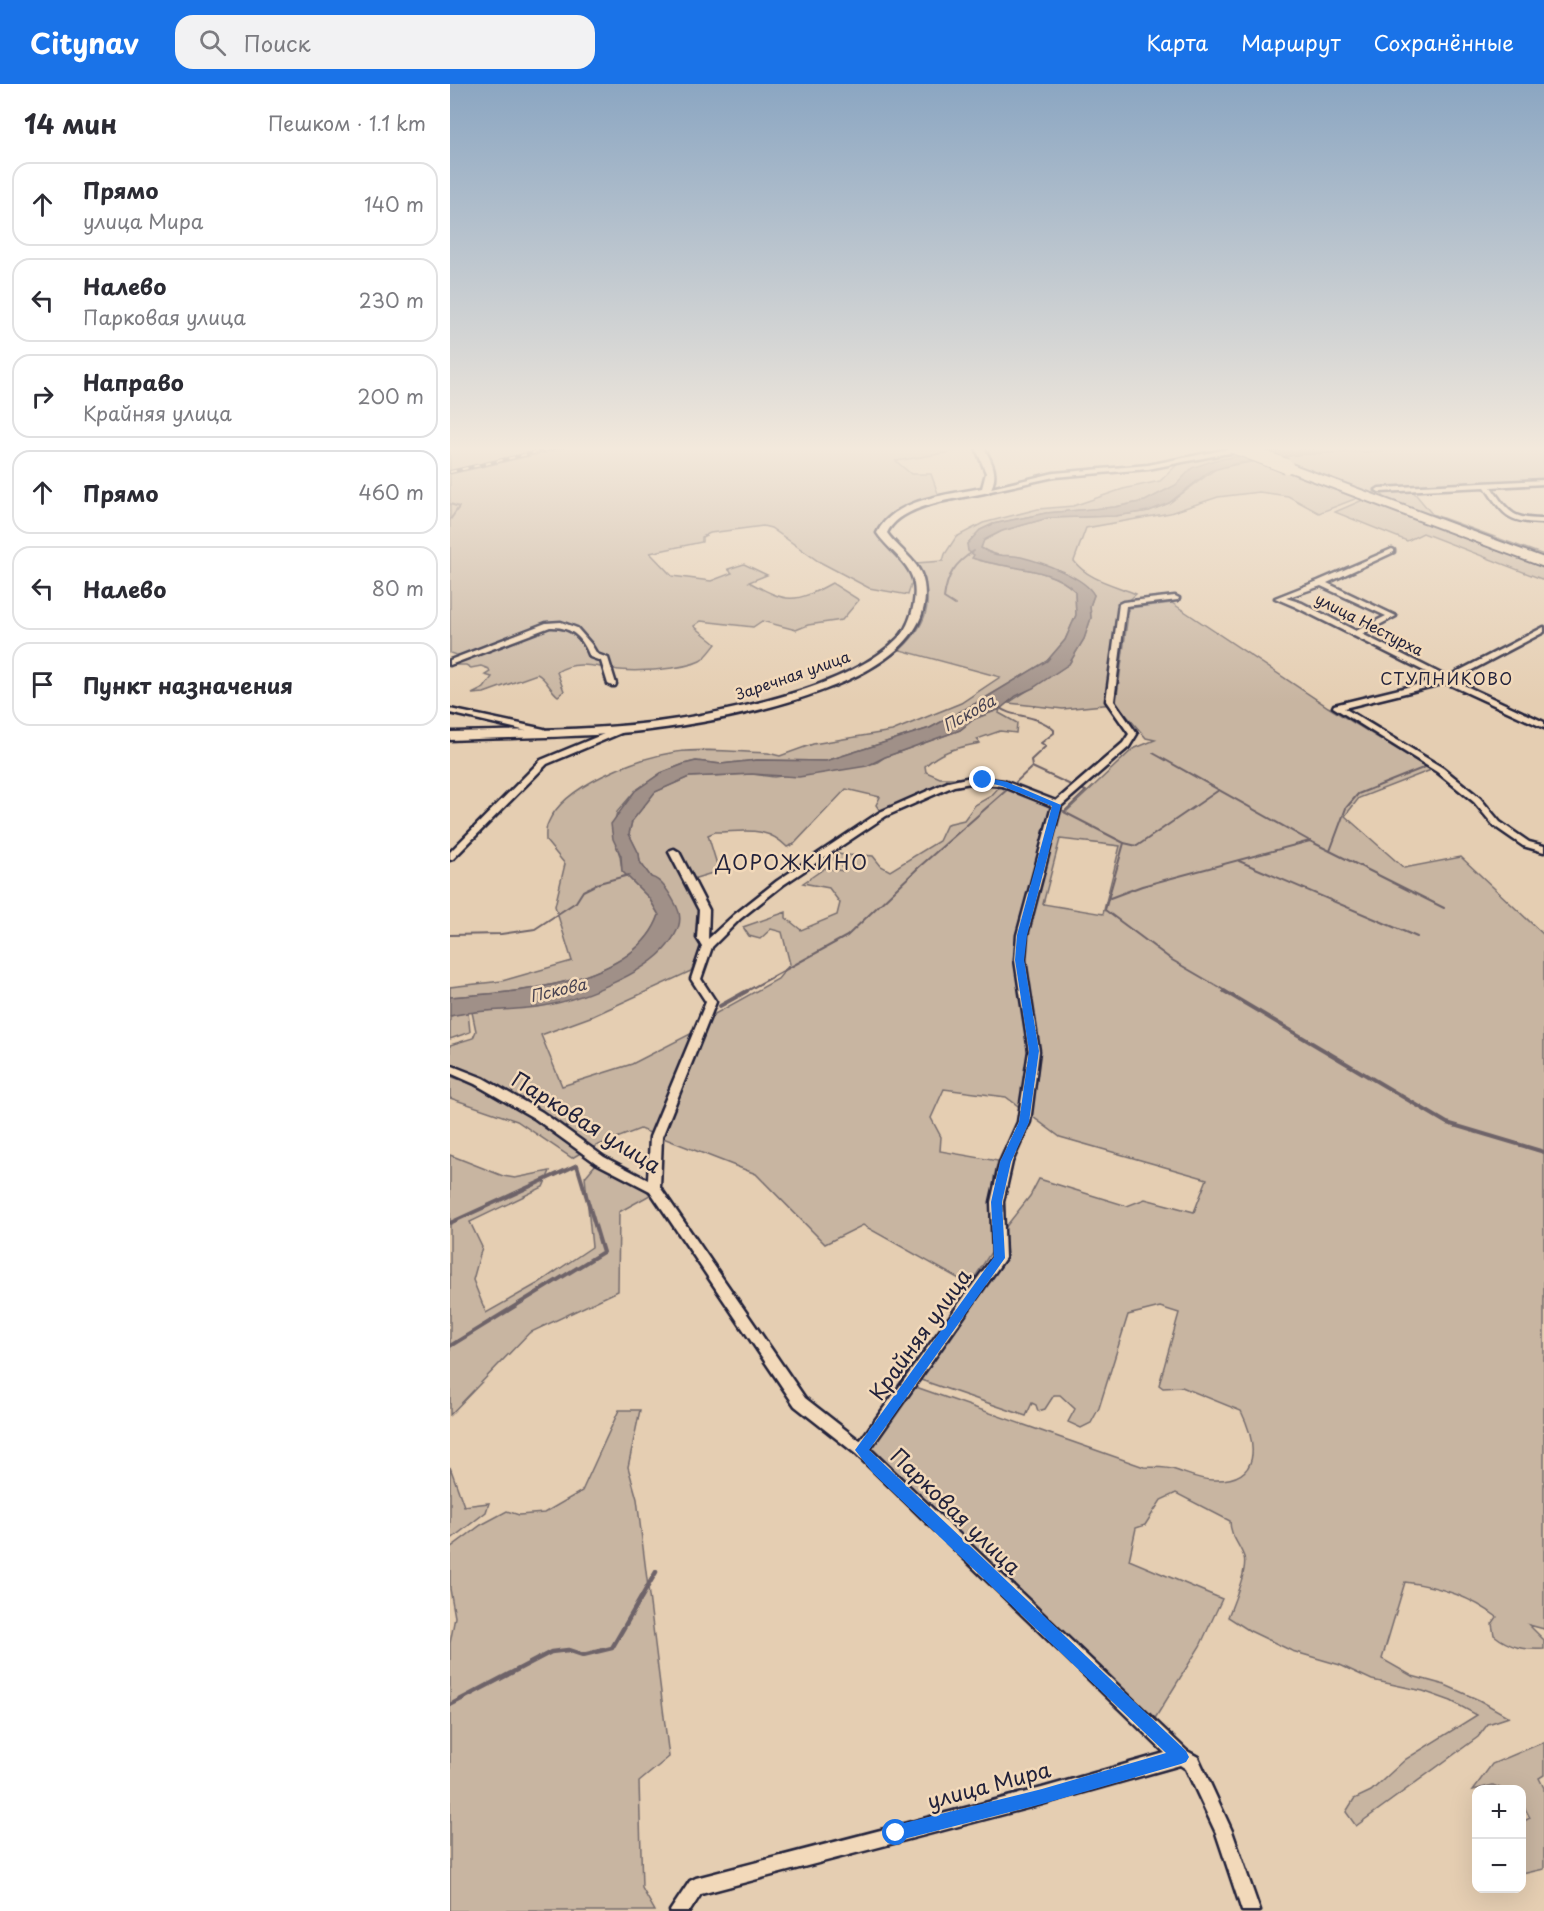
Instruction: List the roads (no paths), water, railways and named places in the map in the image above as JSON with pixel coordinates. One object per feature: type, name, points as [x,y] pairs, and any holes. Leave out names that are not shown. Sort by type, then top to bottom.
[{"type":"highway","points":[[1467,531],[1544,563]]},
{"type":"street","name":"Заречная улица","points":[[450,736],[623,729],[705,718],[748,708],[840,678],[889,653],[901,642],[912,625],[920,589],[918,578],[912,567],[887,542],[882,531]]},
{"type":"street","points":[[1321,584],[1392,551]]},
{"type":"street","points":[[1321,584],[1392,616],[1357,633]]},
{"type":"street","name":"улица Нестурха","points":[[1321,584],[1279,598],[1299,605],[1447,680],[1544,725]]},
{"type":"street","points":[[654,1188],[656,1137],[711,1002],[696,978],[707,946],[737,917],[780,883],[883,814],[951,784],[971,780],[992,781],[1057,805],[1126,745],[1133,734],[1110,700],[1123,604],[1175,598]]},
{"type":"street","points":[[450,663],[538,629],[565,624],[577,630],[592,650],[593,655],[605,660],[612,684]]},
{"type":"street","points":[[1544,628],[1447,680],[1337,707],[1440,770],[1477,800],[1497,824],[1526,844],[1544,849]]},
{"type":"street","points":[[450,711],[544,732]]},
{"type":"street","name":"Заречная улица","points":[[450,857],[544,762],[623,729]]},
{"type":"street","name":"Крайняя улица","points":[[861,1450],[999,1258],[997,1202],[1006,1162],[1024,1122],[1034,1051],[1020,960],[1022,935],[1057,805]]},
{"type":"street","points":[[674,852],[704,910],[702,938],[707,946]]},
{"type":"street","name":"Парковая улица","points":[[450,1070],[479,1081],[538,1115],[600,1160],[654,1188],[800,1402],[861,1450],[878,1469],[1181,1757],[1192,1763],[1224,1831],[1251,1911]]},
{"type":"street","name":"улица Мира","points":[[679,1911],[696,1887],[1042,1797],[1181,1757]]},
{"type":"water","name":"Пскова","points":[[979,531],[1001,531],[984,540],[981,548],[996,554],[1021,557],[1051,566],[1072,576],[1089,588],[1094,595],[1090,606],[1091,618],[1084,639],[1069,664],[1033,688],[1016,696],[1000,709],[974,719],[960,730],[885,757],[867,766],[799,777],[752,774],[689,777],[655,792],[632,821],[629,834],[639,854],[640,862],[651,877],[659,881],[666,889],[679,912],[678,927],[668,945],[643,967],[589,993],[537,1007],[450,1016],[450,997],[537,988],[569,981],[599,971],[625,957],[646,938],[659,915],[649,898],[622,871],[621,856],[613,839],[611,824],[635,791],[661,773],[696,761],[721,764],[757,760],[826,761],[930,728],[1047,661],[1065,640],[1076,615],[1075,591],[1053,577],[1040,572],[972,558],[974,555],[968,551],[967,544]]},
{"type":"waterway","points":[[955,605],[944,598],[947,583],[957,565],[974,551]]},
{"type":"waterway","name":"Пскова","points":[[999,707],[1010,713],[1032,718],[1054,730],[1054,733],[1041,743],[1046,746],[1031,760],[1032,767]]},
{"type":"waterway","points":[[1330,851],[1346,808],[1358,794],[1428,766],[1334,709]]},
{"type":"waterway","points":[[1153,753],[1219,790]]},
{"type":"waterway","points":[[1016,782],[1032,767]]},
{"type":"waterway","points":[[1032,767],[1073,786]]},
{"type":"waterway","points":[[745,992],[847,936],[919,867],[1009,788]]},
{"type":"waterway","points":[[1083,790],[1086,791],[1064,812],[1124,843]]},
{"type":"waterway","points":[[1124,843],[1137,846],[1219,790]]},
{"type":"waterway","points":[[1219,790],[1308,840]]},
{"type":"waterway","points":[[1110,898],[1142,886],[1310,841],[1330,851]]},
{"type":"waterway","points":[[1124,843],[1105,910],[1172,960],[1227,992]]},
{"type":"waterway","points":[[1330,851],[1444,908]]},
{"type":"waterway","points":[[1239,861],[1417,937]]},
{"type":"waterway","points":[[450,935],[501,934],[535,929],[576,902],[583,891],[599,883],[629,875]]},
{"type":"waterway","points":[[720,1006],[747,991]]},
{"type":"waterway","points":[[1224,991],[1447,1123],[1544,1152]]},
{"type":"waterway","points":[[450,1223],[577,1165],[603,1252],[450,1346]]},
{"type":"waterway","points":[[450,1705],[551,1652],[568,1650],[583,1655],[612,1648],[656,1572]]},
{"type":"district","name":"СТУПНИКОВО","points":[[1447,679]]},
{"type":"district","name":"ДОРОЖКИНО","points":[[792,863]]}]
